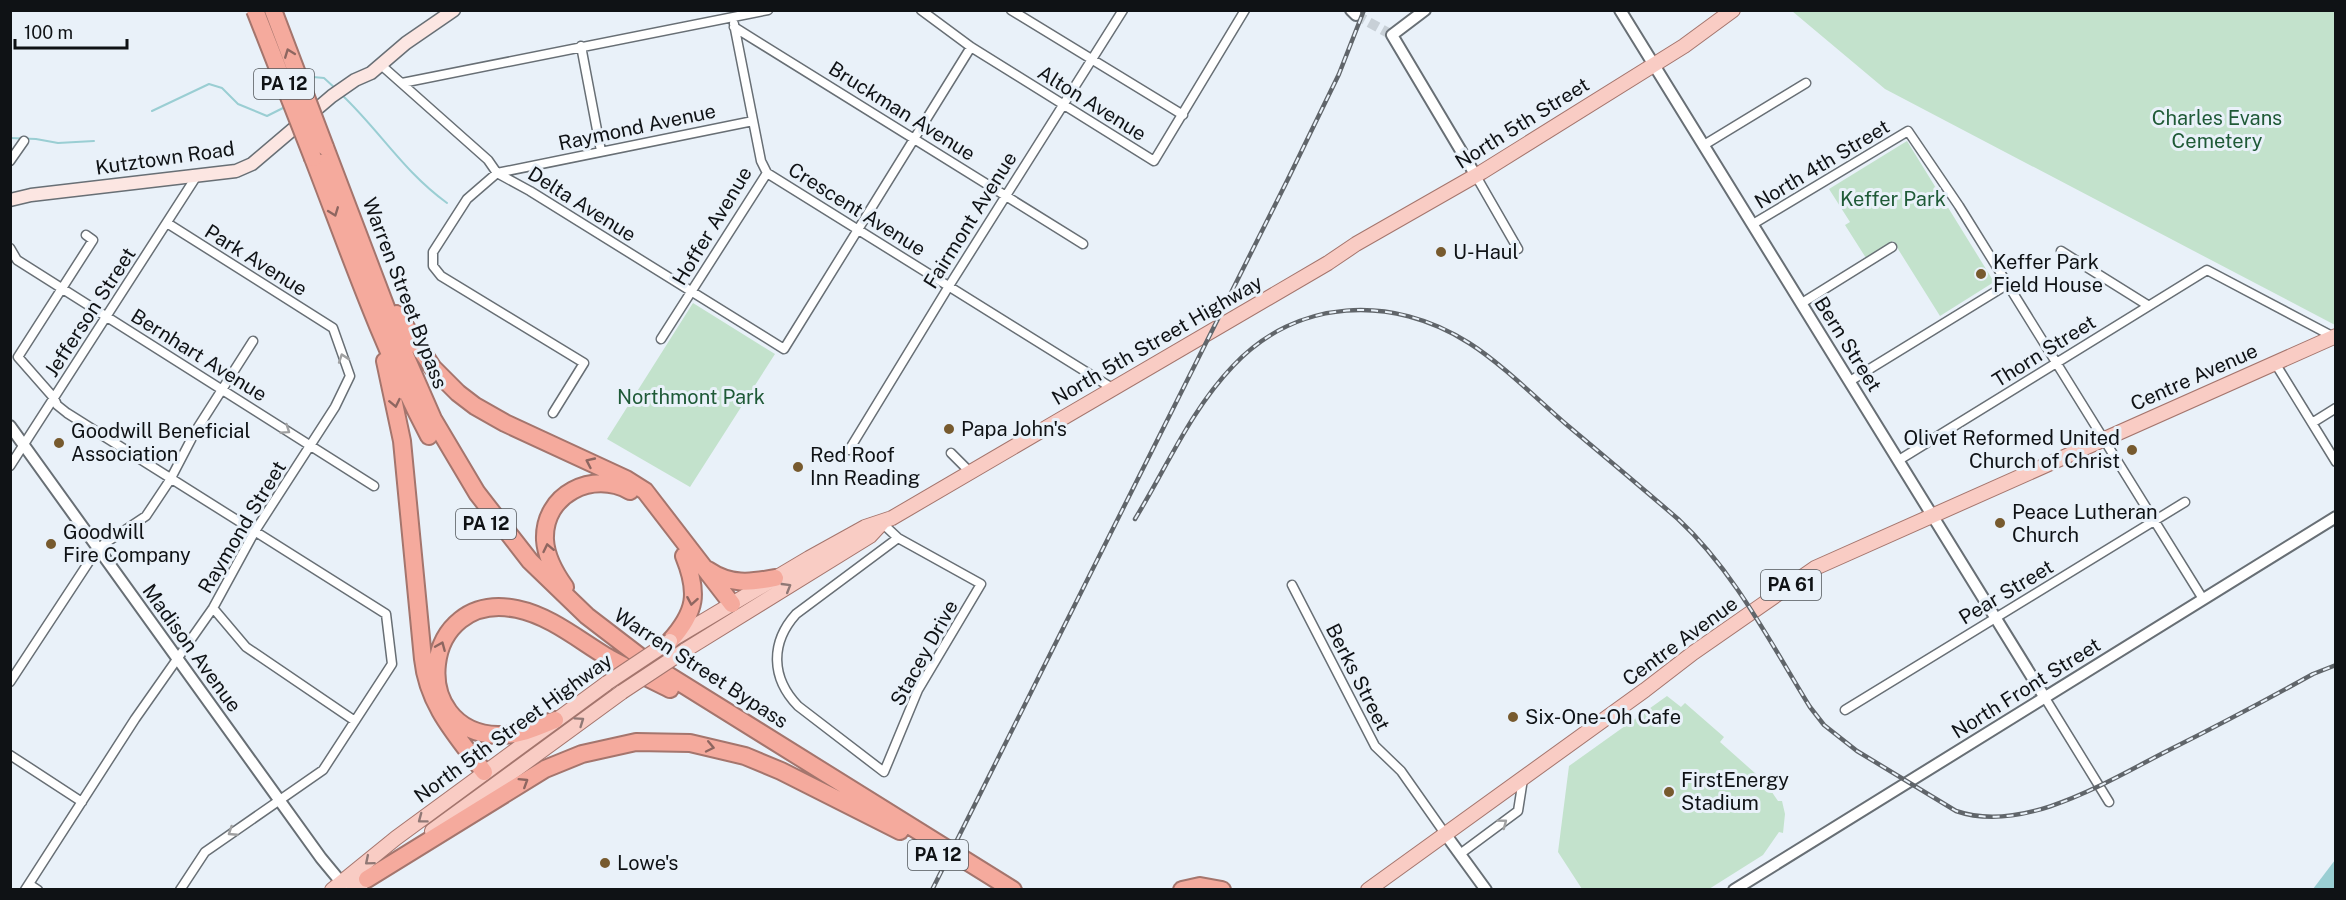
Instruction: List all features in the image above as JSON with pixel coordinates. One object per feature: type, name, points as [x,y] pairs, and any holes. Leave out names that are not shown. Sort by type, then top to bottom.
[{"type":"highway","name":"Warren Street Bypass","points":[[255,10],[367,254],[416,382],[453,457],[477,494],[517,545],[552,583],[588,616],[675,680],[1013,890]]},
{"type":"highway","name":"Warren Street Bypass","points":[[273,10],[370,306],[405,387],[433,443],[456,482],[495,536],[522,568],[611,649],[670,689],[995,890]]},
{"type":"highway","points":[[367,254],[410,336],[433,368],[449,385],[466,400],[494,418],[639,486],[655,502],[704,568],[731,610]]},
{"type":"highway","points":[[370,306],[400,427],[423,659],[428,685],[441,713],[484,772]]},
{"type":"highway","points":[[588,616],[559,579],[546,547],[546,532],[549,518],[557,503],[569,492],[601,482],[628,490],[648,507],[684,556],[731,610]]},
{"type":"highway","points":[[670,641],[686,622],[693,599],[692,577],[684,556]]},
{"type":"highway","points":[[704,568],[716,576],[736,582],[751,583],[776,578]]},
{"type":"highway","points":[[555,720],[522,732],[499,735],[475,731],[455,717],[441,698],[435,674],[439,650],[450,629],[469,614],[486,608],[504,607],[526,611],[544,618],[608,657],[670,689]]},
{"type":"highway","points":[[367,879],[545,769],[582,754],[636,742],[690,743],[745,756],[781,771],[900,831]]},
{"type":"highway","points":[[1182,890],[1205,886],[1222,890]]},
{"type":"main road","name":"Kutztown Road","points":[[10,200],[31,195],[230,173],[252,164],[345,86],[371,73],[406,43],[454,10]]},
{"type":"main road","name":"North 5th Street","points":[[1328,263],[1356,244],[1476,176],[1653,64],[1733,10]]},
{"type":"main road","name":"North 5th Street Highway","points":[[343,888],[396,838],[555,720],[670,641],[861,541],[882,523],[1328,263]]},
{"type":"main road","name":"Centre Avenue","points":[[1368,890],[1693,653],[1815,568],[2335,336]]},
{"type":"main road","name":"North 5th Street Highway","points":[[343,888],[367,879],[622,692],[684,651],[731,610],[776,578],[865,527],[882,523]]},
{"type":"main road","points":[[484,772],[499,781]]},
{"type":"street","points":[[402,83],[581,46],[733,22],[768,10]]},
{"type":"street","name":"Alton Avenue","points":[[921,10],[971,47],[1154,161],[1183,115],[1011,10]]},
{"type":"street","name":"Fairmont Avenue","points":[[849,450],[949,286],[1123,10]]},
{"type":"street","points":[[1183,115],[1245,10]]},
{"type":"street","points":[[1425,10],[1392,35],[1518,249]]},
{"type":"street","name":"Bern Street","points":[[1620,10],[2045,698]]},
{"type":"street","name":"Hoffer Avenue","points":[[661,339],[766,173],[761,161],[733,22]]},
{"type":"street","name":"Bruckman Avenue","points":[[733,22],[1083,244]]},
{"type":"street","points":[[581,46],[601,151]]},
{"type":"street","points":[[857,229],[971,47]]},
{"type":"street","name":"Delta Avenue","points":[[381,65],[488,160],[497,173],[530,190],[784,349],[857,229]]},
{"type":"street","points":[[1704,145],[1806,83]]},
{"type":"street","name":"Raymond Avenue","points":[[553,412],[584,363],[436,272],[432,266],[433,252],[467,199],[497,173],[753,121]]},
{"type":"street","name":"North 4th Street","points":[[1753,224],[1908,131],[2008,284]]},
{"type":"street","points":[[10,161],[24,141]]},
{"type":"street","name":"Crescent Avenue","points":[[766,173],[1112,388]]},
{"type":"street","name":"Jefferson Street","points":[[10,466],[196,177]]},
{"type":"street","name":"Park Avenue","points":[[167,223],[327,324]]},
{"type":"street","points":[[86,235],[93,240],[18,357],[54,398],[57,405],[67,413],[386,614],[392,664],[323,770],[205,852],[180,890]]},
{"type":"street","points":[[1802,303],[1892,247]]},
{"type":"street","name":"Bernhart Avenue","points":[[10,248],[17,260],[374,486]]},
{"type":"street","points":[[2061,251],[2149,306]]},
{"type":"street","name":"Thorn Street","points":[[1899,460],[2207,270],[2335,336]]},
{"type":"street","points":[[1850,381],[2008,284],[2203,599]]},
{"type":"street","name":"Raymond Street","points":[[27,887],[135,719],[213,608],[255,531],[335,407],[350,376],[333,328],[327,324]]},
{"type":"street","points":[[10,682],[98,548],[146,516],[171,480],[195,432],[253,341]]},
{"type":"street","points":[[2275,363],[2336,462]]},
{"type":"street","points":[[2312,423],[2336,408]]},
{"type":"street","name":"Madison Avenue","points":[[10,426],[343,888]]},
{"type":"street","points":[[951,453],[970,472]]},
{"type":"street","name":"Pear Street","points":[[1845,710],[2185,502]]},
{"type":"street","name":"North Front Street","points":[[1734,890],[2336,517]]},
{"type":"street","points":[[882,523],[898,538]]},
{"type":"street","name":"Stacey Drive","points":[[898,538],[981,584],[918,690],[884,772],[790,698],[780,680],[777,650],[784,631],[796,614],[898,538]]},
{"type":"street","name":"Berks Street","points":[[1292,585],[1375,746],[1401,771],[1446,835]]},
{"type":"street","points":[[213,608],[246,647],[355,721]]},
{"type":"street","points":[[2045,698],[2109,802]]},
{"type":"street","points":[[10,755],[82,802]]},
{"type":"street","points":[[1460,854],[1518,811],[1524,778]]},
{"type":"street","points":[[1446,835],[1486,890]]},
{"type":"street","points":[[27,887],[38,890]]},
{"type":"green space","name":"Charles Evans Cemetery","points":[[1792,11],[2335,11],[2335,325],[1885,89]]},
{"type":"green space","name":"Keffer Park","points":[[1907,141],[1994,282],[1940,316],[1893,241],[1866,258],[1845,225],[1850,222],[1829,189]]},
{"type":"green space","name":"Northmont Park","points":[[693,303],[775,354],[690,487],[607,439]]},
{"type":"green space","name":"FirstEnergy Stadium","points":[[1667,696],[1681,707],[1685,703],[1724,737],[1720,742],[1765,782],[1778,801],[1782,801],[1785,814],[1783,833],[1779,832],[1763,855],[1709,889],[1582,889],[1558,852],[1569,766]]},
{"type":"water","points":[[2335,860],[2335,889],[2313,889]]},
{"type":"waterway","points":[[309,82],[313,77],[324,78],[336,89]]},
{"type":"waterway","points":[[152,111],[209,84],[222,88],[238,104],[267,116],[287,106]]},
{"type":"waterway","points":[[342,95],[417,178],[447,203]]},
{"type":"waterway","points":[[10,138],[58,143],[94,141]]},
{"type":"tunnel","points":[[1356,15],[1392,35]]},
{"type":"railway","points":[[932,890],[1288,179],[1339,74],[1364,10]]},
{"type":"railway","points":[[1135,519],[1204,402],[1233,366],[1258,343],[1286,327],[1315,316],[1346,311],[1377,311],[1409,316],[1439,327],[1469,343],[1507,371],[1678,519],[1698,539],[1734,584],[1810,707],[1824,725],[1857,751],[1956,811],[1983,816],[2010,816],[2039,810],[2067,800],[2122,775],[2313,674],[2336,665]]},
{"type":"place","name":"U-Haul","points":[[1441,252]]},
{"type":"place","name":"Keffer Park Field House","points":[[1981,274]]},
{"type":"place","name":"Papa John's","points":[[949,429]]},
{"type":"place","name":"Goodwill Beneficial Association","points":[[59,443]]},
{"type":"place","name":"Olivet Reformed United Church of Christ","points":[[2132,450]]},
{"type":"place","name":"Red Roof Inn Reading","points":[[798,467]]},
{"type":"place","name":"Peace Lutheran Church","points":[[2000,523]]},
{"type":"place","name":"Goodwill Fire Company","points":[[51,544]]},
{"type":"place","name":"Six-One-Oh Cafe","points":[[1513,717]]},
{"type":"place","name":"FirstEnergy Stadium","points":[[1669,792]]},
{"type":"place","name":"Lowe's","points":[[605,863]]}]
